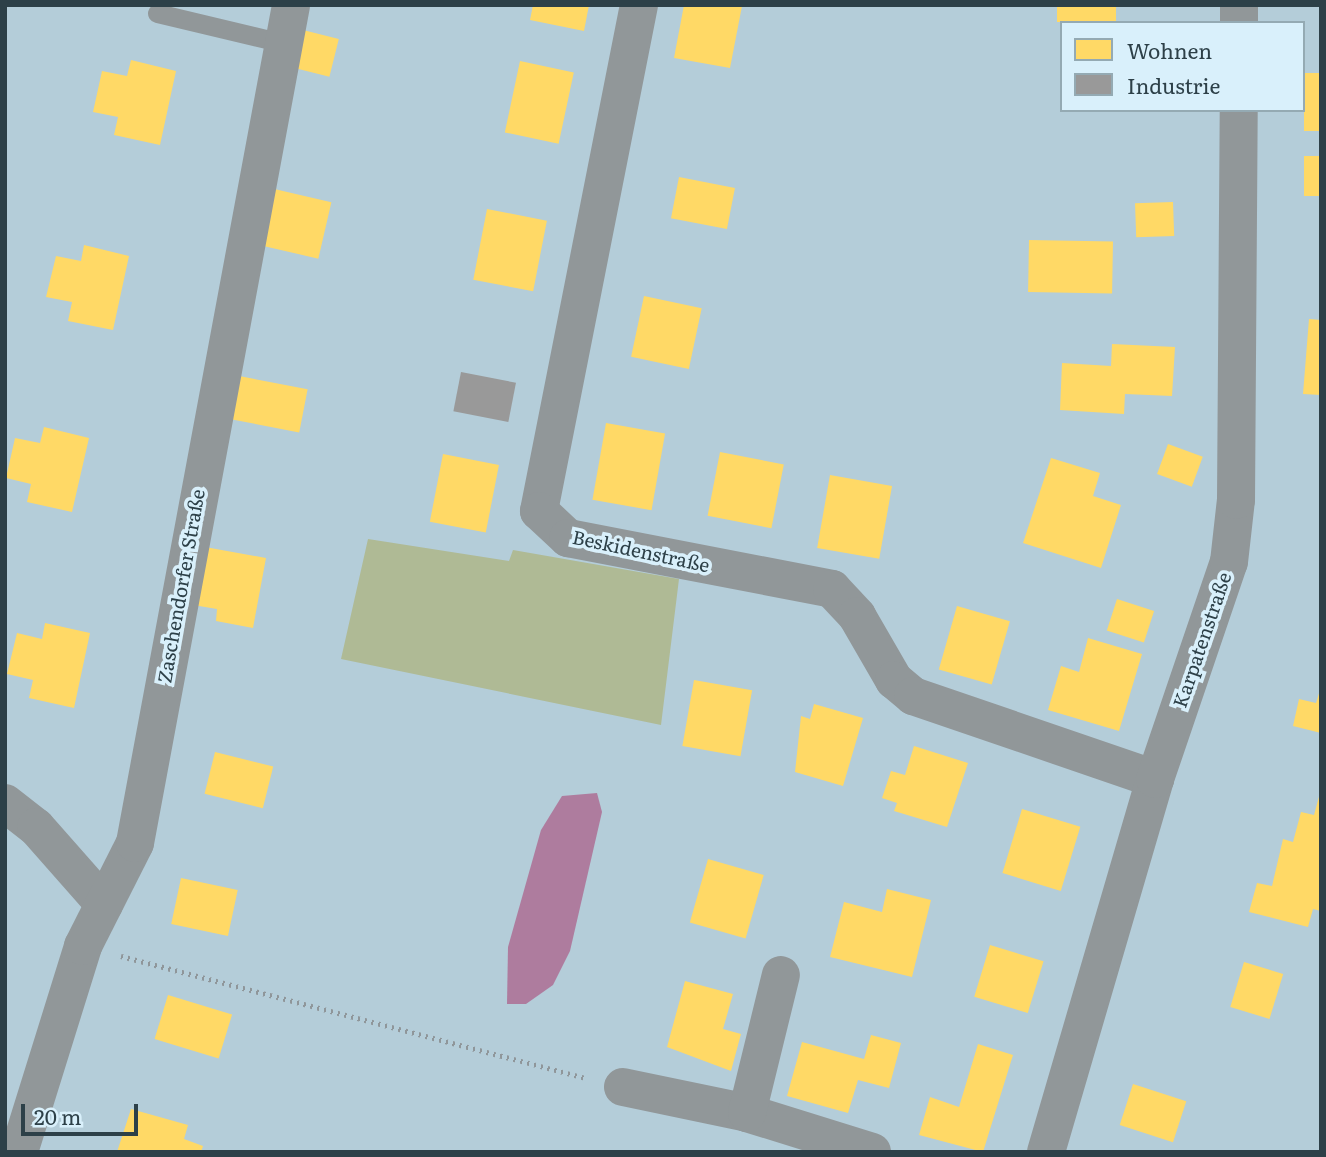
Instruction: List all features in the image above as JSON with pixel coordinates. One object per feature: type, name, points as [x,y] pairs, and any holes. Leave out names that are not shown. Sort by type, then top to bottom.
[{"type":"street","name":"Zaschendorfer Straße","points":[[19,1152],[83,946],[135,843],[291,5]]},
{"type":"street","name":"Beskidenstraße","points":[[639,5],[539,511],[568,538],[832,589],[857,616],[894,680],[913,696],[1155,779]]},
{"type":"street","name":"Karpatenstraße","points":[[1046,1152],[1155,779],[1229,562],[1236,500],[1238,112]]},
{"type":"street","points":[[5,803],[37,827],[104,904]]},
{"type":"street","points":[[747,1113],[782,975]]},
{"type":"street","points":[[623,1087],[747,1113],[872,1152]]},
{"type":"lane","points":[[157,13],[283,43]]},
{"type":"path","points":[[83,946],[623,1087]]},
{"type":"green space","points":[[368,539],[509,561],[513,550],[679,579],[661,725],[341,659]]},
{"type":"shaded area","points":[[597,793],[602,812],[570,951],[553,985],[526,1004],[507,1004],[508,947],[541,830],[562,796]]},
{"type":"building: Wohnen","points":[[533,5],[589,5],[584,31],[530,20]]},
{"type":"building: Wohnen","points":[[684,5],[742,6],[730,68],[674,58]]},
{"type":"building: Wohnen","points":[[1057,5],[1116,5],[1116,21],[1057,22]]},
{"type":"building: Wohnen","points":[[299,29],[339,39],[329,77],[290,67]]},
{"type":"building: Wohnen","points":[[131,60],[176,71],[160,145],[114,135],[118,117],[93,112],[102,71],[127,76]]},
{"type":"building: Wohnen","points":[[520,61],[574,72],[559,144],[505,132]]},
{"type":"building: Wohnen","points":[[1305,73],[1321,73],[1321,131],[1304,131]]},
{"type":"building: Wohnen","points":[[1304,156],[1321,156],[1321,196],[1304,196]]},
{"type":"building: Wohnen","points":[[679,177],[735,188],[727,229],[671,218]]},
{"type":"building: Wohnen","points":[[270,188],[331,202],[318,259],[257,245]]},
{"type":"building: Wohnen","points":[[1173,202],[1174,236],[1136,237],[1135,203]]},
{"type":"building: Wohnen","points":[[487,209],[547,221],[533,291],[473,280]]},
{"type":"building: Wohnen","points":[[1029,240],[1113,241],[1112,293],[1028,292]]},
{"type":"building: Wohnen","points":[[84,245],[129,256],[113,330],[68,321],[72,302],[46,297],[56,256],[81,261]]},
{"type":"building: Wohnen","points":[[644,296],[702,308],[689,369],[631,357]]},
{"type":"building: Wohnen","points":[[1309,319],[1321,320],[1321,395],[1303,394]]},
{"type":"building: Wohnen","points":[[1112,344],[1175,347],[1172,396],[1125,394],[1124,414],[1060,410],[1062,363],[1111,366]]},
{"type":"building: Wohnen","points":[[234,375],[308,389],[299,433],[226,418]]},
{"type":"building: Wohnen","points":[[606,423],[665,433],[652,510],[592,500]]},
{"type":"building: Wohnen","points":[[44,427],[89,438],[72,512],[27,502],[31,484],[6,478],[15,438],[40,443]]},
{"type":"building: Wohnen","points":[[1168,444],[1203,457],[1192,487],[1157,474]]},
{"type":"building: Wohnen","points":[[720,452],[784,464],[771,528],[708,516]]},
{"type":"building: Wohnen","points":[[443,454],[499,465],[486,533],[430,522]]},
{"type":"building: Wohnen","points":[[1051,458],[1100,473],[1093,496],[1121,505],[1101,568],[1023,543]]},
{"type":"building: Wohnen","points":[[830,475],[892,486],[879,559],[817,548]]},
{"type":"building: Wohnen","points":[[205,547],[266,558],[253,628],[216,621],[217,609],[193,605]]},
{"type":"building: Wohnen","points":[[1117,599],[1154,611],[1144,642],[1107,630]]},
{"type":"building: Wohnen","points":[[957,606],[1010,621],[992,685],[939,669]]},
{"type":"building: Wohnen","points":[[45,623],[90,633],[74,708],[29,698],[33,680],[7,674],[17,633],[42,639]]},
{"type":"building: Wohnen","points":[[1088,638],[1142,654],[1119,731],[1048,710],[1061,666],[1079,672]]},
{"type":"building: Wohnen","points":[[694,680],[752,690],[740,756],[682,746]]},
{"type":"building: Wohnen","points":[[1321,687],[1321,733],[1293,726],[1299,699],[1316,703]]},
{"type":"building: Wohnen","points":[[814,704],[863,718],[843,786],[795,772],[801,716],[810,719]]},
{"type":"building: Wohnen","points":[[914,746],[968,763],[947,827],[894,811],[897,803],[882,798],[891,771],[905,775]]},
{"type":"building: Wohnen","points":[[215,752],[273,767],[263,808],[205,794]]},
{"type":"building: Wohnen","points":[[1320,793],[1321,911],[1313,909],[1308,927],[1249,912],[1257,883],[1272,886],[1283,839],[1293,842],[1301,812],[1314,815]]},
{"type":"building: Wohnen","points":[[1022,809],[1080,827],[1061,891],[1002,873]]},
{"type":"building: Wohnen","points":[[708,859],[764,875],[746,938],[690,922]]},
{"type":"building: Wohnen","points":[[181,878],[238,890],[228,936],[171,924]]},
{"type":"building: Wohnen","points":[[887,889],[931,900],[912,977],[830,957],[844,902],[882,912]]},
{"type":"building: Wohnen","points":[[990,945],[1044,961],[1028,1013],[974,997]]},
{"type":"building: Wohnen","points":[[1244,962],[1283,974],[1269,1019],[1230,1007]]},
{"type":"building: Wohnen","points":[[685,981],[733,994],[723,1029],[741,1034],[731,1071],[667,1047]]},
{"type":"building: Wohnen","points":[[168,995],[232,1015],[219,1059],[155,1039]]},
{"type":"building: Wohnen","points":[[871,1035],[901,1043],[889,1088],[858,1080],[848,1113],[787,1096],[802,1042],[864,1059]]},
{"type":"building: Wohnen","points":[[978,1044],[1013,1055],[983,1152],[919,1135],[930,1097],[959,1107]]},
{"type":"building: Wohnen","points":[[1133,1084],[1186,1101],[1173,1142],[1120,1125]]},
{"type":"building: Wohnen","points":[[131,1109],[188,1125],[184,1139],[203,1146],[201,1152],[117,1152]]},
{"type":"building: Industrie","points":[[461,372],[516,383],[508,422],[453,411]]}]
